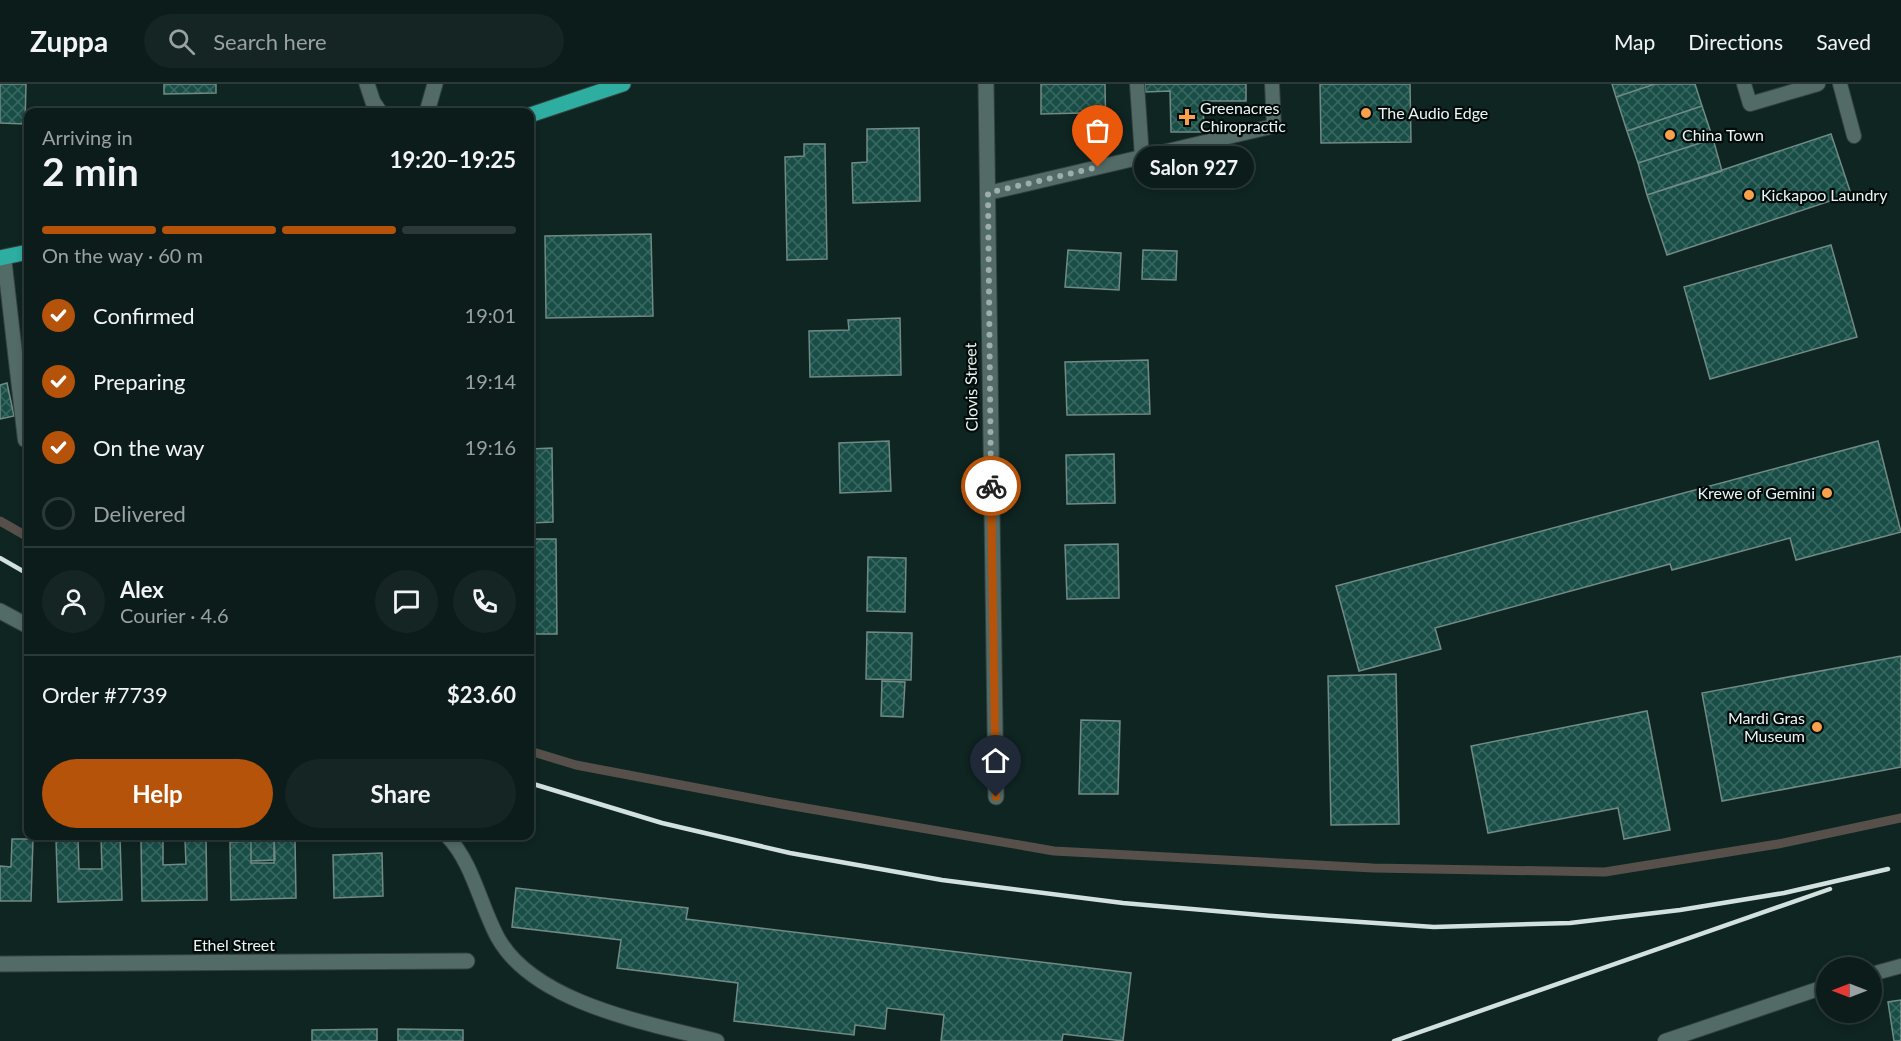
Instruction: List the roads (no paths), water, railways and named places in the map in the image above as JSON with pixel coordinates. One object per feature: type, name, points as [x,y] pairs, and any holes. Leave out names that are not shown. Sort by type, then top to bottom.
[{"type":"main road","points":[[534,114],[624,84]]},
{"type":"main road","points":[[2,257],[24,253]]},
{"type":"street","points":[[366,84],[377,108]]},
{"type":"street","points":[[428,108],[435,84]]},
{"type":"street","name":"Clovis Street","points":[[986,84],[996,797]]},
{"type":"street","points":[[0,611],[24,624]]},
{"type":"street","name":"Ethel Street","points":[[0,964],[467,961]]},
{"type":"lane","points":[[1137,84],[1142,157]]},
{"type":"lane","points":[[988,193],[1274,126],[1272,84]]},
{"type":"lane","points":[[1744,84],[1750,104],[1818,84]]},
{"type":"lane","points":[[1840,84],[1854,136]]},
{"type":"lane","points":[[2,257],[24,432]]},
{"type":"lane","points":[[451,840],[459,848],[499,939],[526,971],[561,993],[612,1014],[717,1041]]},
{"type":"lane","points":[[1882,971],[1901,966]]},
{"type":"lane","points":[[1665,1041],[1816,991]]},
{"type":"waterway","points":[[0,521],[24,535]]},
{"type":"waterway","points":[[534,752],[576,765],[782,804],[1054,851],[1373,868],[1605,872],[1778,844],[1901,818]]},
{"type":"railway","points":[[0,558],[24,572]]},
{"type":"railway","points":[[534,784],[662,823],[790,853],[942,880],[1123,903],[1434,927],[1570,923],[1680,910],[1784,893],[1888,869]]},
{"type":"railway","points":[[1394,1041],[1830,889]]},
{"type":"place","name":"The Audio Edge","points":[[1366,113]]},
{"type":"place","name":"Greenacres Chiropractic","points":[[1187,117]]},
{"type":"place","name":"China Town","points":[[1670,135]]},
{"type":"place","name":"Salon 927","points":[[1098,167]]},
{"type":"place","name":"Kickapoo Laundry","points":[[1749,195]]},
{"type":"place","name":"Krewe of Gemini","points":[[1827,493]]},
{"type":"place","name":"Mardi Gras Museum","points":[[1817,727]]}]
